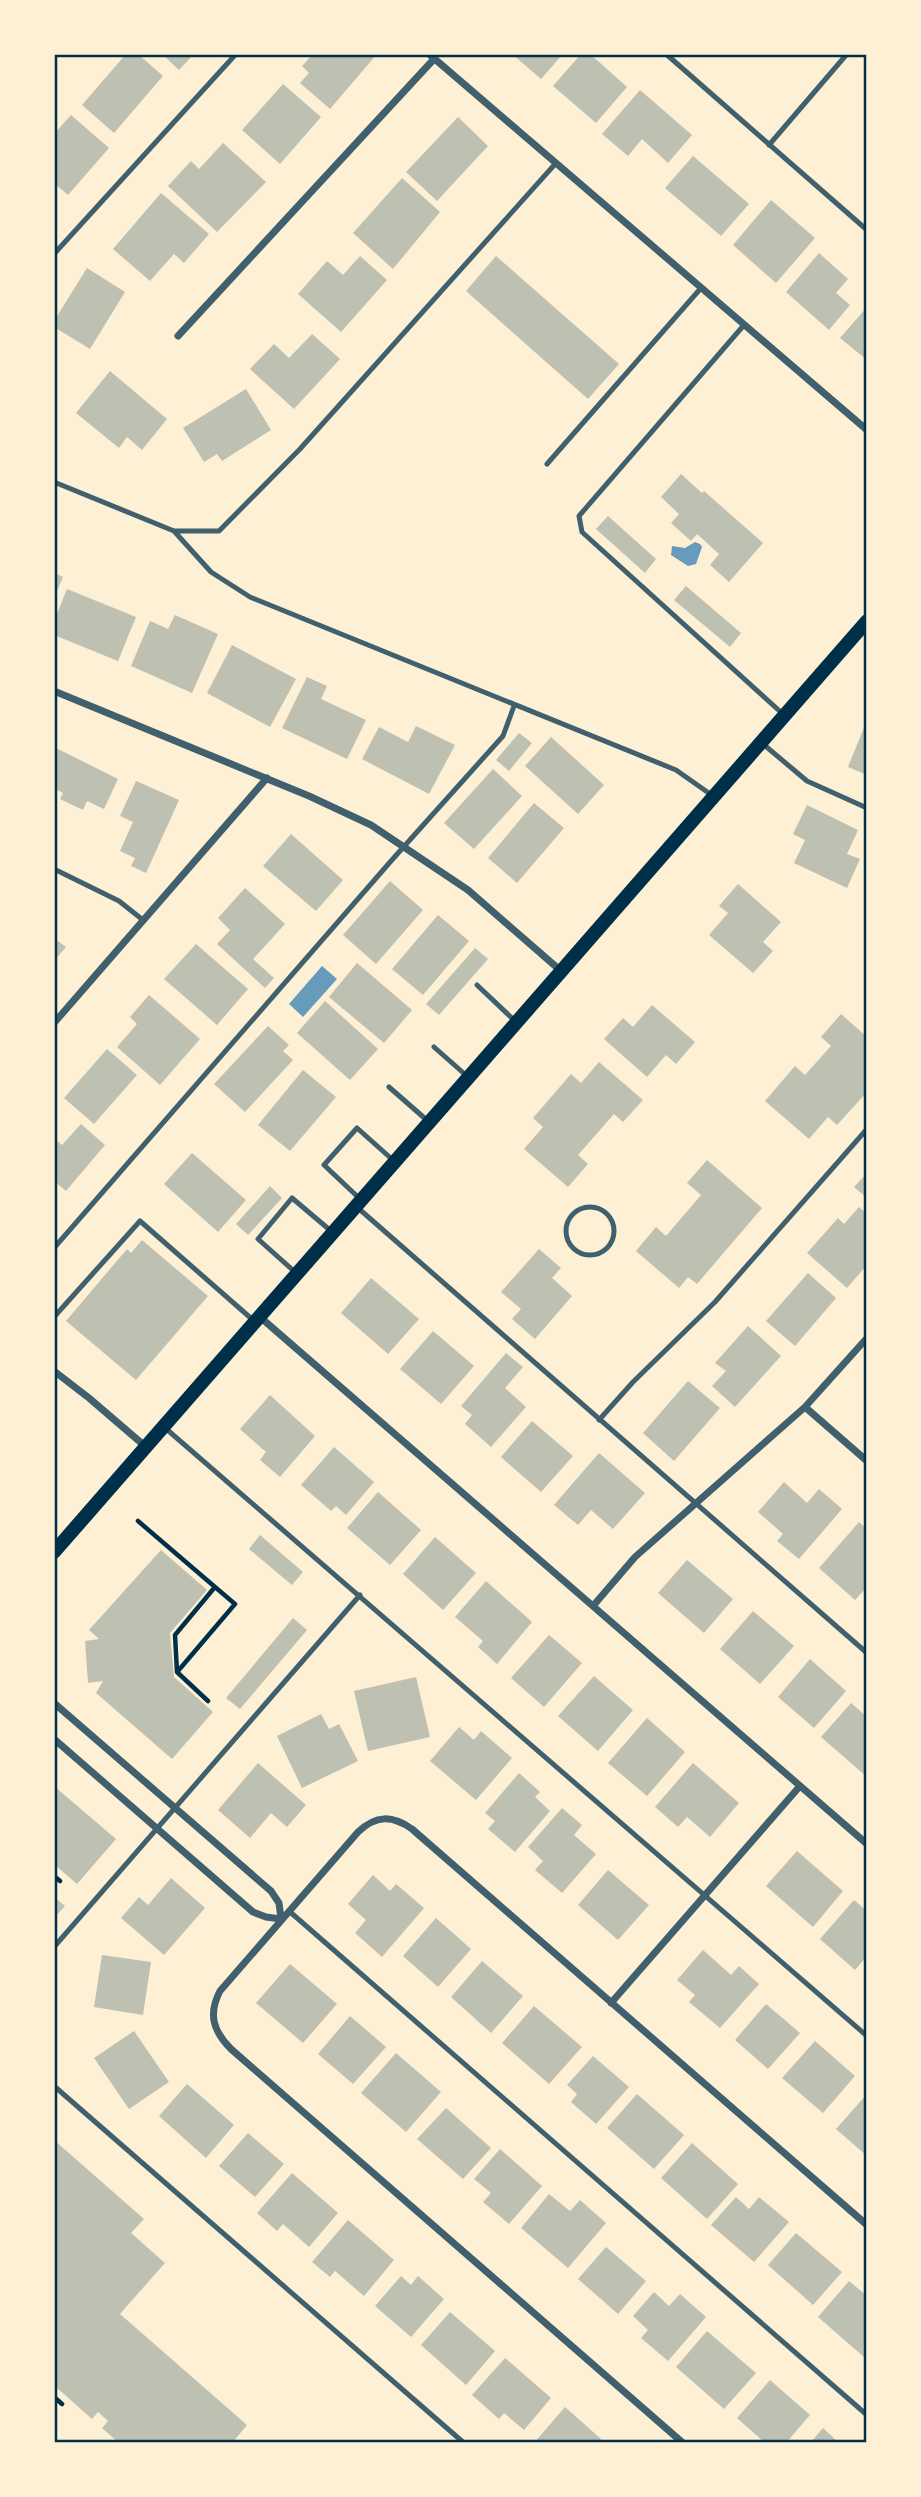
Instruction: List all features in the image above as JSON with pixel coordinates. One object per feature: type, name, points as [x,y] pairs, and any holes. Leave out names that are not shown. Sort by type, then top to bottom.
[{"type":"main road","points":[[54,1552],[867,621]]},
{"type":"street","points":[[178,335],[431,57],[867,430]]},
{"type":"street","points":[[54,691],[267,778],[371,825],[468,890],[561,971]]},
{"type":"street","points":[[54,1023],[267,778]]},
{"type":"street","points":[[258,1320],[867,1844]]},
{"type":"street","points":[[593,1606],[635,1558],[805,1407],[867,1338]]},
{"type":"street","points":[[54,1371],[146,1447]]},
{"type":"street","points":[[805,1407],[867,1461]]},
{"type":"street","points":[[54,1703],[271,1891],[279,1902],[281,1919]]},
{"type":"street","points":[[54,1739],[253,1912],[281,1919]]},
{"type":"street","points":[[611,2003],[800,1786]]},
{"type":"street","points":[[683,2443],[231,2049],[216,2031],[213,2021],[215,2001],[220,1990],[366,1825],[385,1818],[394,1819],[412,1829],[867,2225]]},
{"type":"lane","points":[[54,254],[236,54]]},
{"type":"lane","points":[[666,54],[867,230]]},
{"type":"lane","points":[[769,145],[847,54]]},
{"type":"lane","points":[[54,482],[174,531],[219,531],[300,449],[556,163]]},
{"type":"lane","points":[[547,464],[701,288]]},
{"type":"lane","points":[[744,325],[579,516],[582,532],[784,715]]},
{"type":"lane","points":[[174,531],[211,572],[250,597],[676,770],[713,796]]},
{"type":"lane","points":[[54,1248],[503,736],[514,706]]},
{"type":"lane","points":[[761,742],[807,781],[867,808]]},
{"type":"lane","points":[[54,869],[119,901],[144,920]]},
{"type":"lane","points":[[477,985],[516,1022]]},
{"type":"lane","points":[[433,1046],[468,1077]]},
{"type":"lane","points":[[389,1087],[429,1122]]},
{"type":"lane","points":[[395,1162],[357,1128],[324,1165],[359,1203],[599,1420],[867,1653]]},
{"type":"lane","points":[[599,1420],[633,1382],[701,1317],[867,1129]]},
{"type":"lane","points":[[297,1274],[258,1239],[292,1198],[333,1232]]},
{"type":"lane","points":[[590,1207],[607,1214],[615,1231],[608,1248],[591,1256],[574,1249],[566,1232],[573,1214],[590,1207]]},
{"type":"lane","points":[[54,1317],[140,1221],[258,1320]]},
{"type":"lane","points":[[164,1427],[867,2036]]},
{"type":"lane","points":[[54,1947],[360,1595]]},
{"type":"lane","points":[[289,1911],[867,2415]]},
{"type":"lane","points":[[54,2086],[464,2443]]},
{"type":"path","points":[[138,1521],[235,1604],[177,1672]]},
{"type":"path","points":[[208,1701],[177,1672],[175,1635],[215,1587]]},
{"type":"path","points":[[54,1876],[60,1881]]},
{"type":"path","points":[[54,2398],[62,2404]]},
{"type":"water","points":[[695,542],[702,547],[696,564],[688,566],[671,555],[672,546],[685,548]]},
{"type":"water","points":[[322,966],[337,979],[303,1017],[289,1004]]},
{"type":"building","points":[[126,54],[138,54],[163,76],[114,133],[82,105]]},
{"type":"building","points":[[162,54],[194,54],[179,70]]},
{"type":"building","points":[[313,54],[377,54],[330,109],[300,83],[309,73],[302,66]]},
{"type":"building","points":[[512,54],[563,54],[541,79]]},
{"type":"building","points":[[581,54],[590,54],[627,87],[596,123],[553,86]]},
{"type":"building","points":[[283,84],[321,117],[280,164],[242,130]]},
{"type":"building","points":[[640,90],[692,135],[668,163],[642,139],[628,156],[602,134]]},
{"type":"building","points":[[71,115],[109,148],[68,195],[54,183],[54,134]]},
{"type":"building","points":[[458,117],[488,146],[437,201],[406,172]]},
{"type":"building","points":[[223,143],[266,182],[217,232],[168,186],[191,161],[199,169]]},
{"type":"building","points":[[693,156],[749,204],[721,236],[665,188]]},
{"type":"building","points":[[402,178],[440,212],[393,269],[353,233]]},
{"type":"building","points":[[161,193],[209,234],[184,263],[174,254],[150,281],[113,249]]},
{"type":"building","points":[[771,200],[815,238],[776,283],[733,245]]},
{"type":"building","points":[[819,253],[848,279],[836,293],[850,305],[829,330],[786,292]]},
{"type":"building","points":[[360,256],[387,280],[341,332],[298,294],[327,261],[343,275]]},
{"type":"building","points":[[496,256],[619,364],[588,399],[466,291]]},
{"type":"building","points":[[87,268],[125,292],[90,349],[54,327],[54,321]]},
{"type":"building","points":[[867,307],[867,360],[840,338]]},
{"type":"building","points":[[312,334],[340,359],[294,409],[250,369],[274,344],[289,358]]},
{"type":"building","points":[[110,371],[167,419],[142,450],[127,437],[119,448],[76,413]]},
{"type":"building","points":[[246,389],[271,430],[222,461],[217,454],[204,462],[183,428]]},
{"type":"building","points":[[681,474],[763,543],[729,582],[710,565],[719,554],[697,534],[691,541],[671,523],[679,514],[661,497]]},
{"type":"building","points":[[608,516],[656,559],[645,573],[596,529]]},
{"type":"building","points":[[54,573],[63,577],[54,598]]},
{"type":"building","points":[[686,586],[741,633],[730,647],[674,600]]},
{"type":"building","points":[[67,589],[136,617],[118,661],[54,635],[54,621]]},
{"type":"building","points":[[175,615],[218,634],[192,693],[131,666],[150,621],[168,629]]},
{"type":"building","points":[[232,645],[296,679],[270,727],[207,693]]},
{"type":"building","points":[[307,677],[327,686],[321,699],[366,720],[347,759],[282,728]]},
{"type":"building","points":[[867,720],[867,775],[848,767]]},
{"type":"building","points":[[416,726],[455,745],[429,794],[362,759],[379,727],[408,742]]},
{"type":"building","points":[[519,733],[532,743],[509,771],[496,760]]},
{"type":"building","points":[[551,737],[604,785],[578,814],[525,766]]},
{"type":"building","points":[[54,747],[118,779],[104,809],[87,801],[83,810],[60,799],[63,793],[54,788]]},
{"type":"building","points":[[493,769],[522,796],[474,849],[444,823]]},
{"type":"building","points":[[136,781],[179,800],[146,873],[131,866],[135,858],[120,851],[133,822],[120,816]]},
{"type":"building","points":[[534,803],[564,828],[517,883],[488,858]]},
{"type":"building","points":[[807,805],[858,830],[847,854],[860,859],[847,888],[794,863],[805,840],[793,834]]},
{"type":"building","points":[[291,834],[343,880],[316,911],[263,866]]},
{"type":"building","points":[[390,881],[423,910],[376,964],[343,935]]},
{"type":"building","points":[[738,884],[781,922],[763,942],[773,951],[753,973],[709,935],[728,913],[719,906]]},
{"type":"building","points":[[245,888],[285,924],[253,959],[274,978],[265,988],[217,944],[230,930],[218,918]]},
{"type":"building","points":[[438,915],[469,941],[423,995],[392,969]]},
{"type":"building","points":[[54,938],[66,947],[54,961]]},
{"type":"building","points":[[196,944],[248,989],[217,1025],[164,979]]},
{"type":"building","points":[[475,948],[488,959],[439,1015],[426,1004]]},
{"type":"building","points":[[357,963],[412,1010],[384,1043],[329,997]]},
{"type":"building","points":[[149,995],[200,1039],[160,1085],[117,1047],[137,1024],[130,1017]]},
{"type":"building","points":[[325,1001],[378,1049],[350,1080],[297,1033]]},
{"type":"building","points":[[652,1005],[695,1042],[676,1064],[666,1055],[647,1077],[604,1039],[623,1018],[633,1027]]},
{"type":"building","points":[[841,1014],[867,1037],[867,1092],[837,1125],[828,1117],[809,1139],[765,1101],[795,1066],[805,1075],[831,1046],[821,1037]]},
{"type":"building","points":[[268,1026],[289,1045],[283,1051],[293,1060],[245,1112],[214,1084]]},
{"type":"building","points":[[107,1049],[137,1075],[94,1124],[64,1098]]},
{"type":"building","points":[[599,1062],[643,1100],[623,1122],[614,1114],[578,1155],[588,1164],[568,1187],[524,1149],[543,1127],[533,1118],[571,1074],[581,1083]]},
{"type":"building","points":[[303,1070],[336,1097],[290,1151],[258,1125]]},
{"type":"building","points":[[81,1124],[105,1145],[66,1191],[54,1181],[54,1138],[62,1145]]},
{"type":"building","points":[[192,1153],[246,1200],[218,1232],[164,1184]]},
{"type":"building","points":[[707,1160],[762,1208],[697,1284],[688,1277],[679,1288],[636,1251],[656,1227],[666,1236],[701,1195],[687,1183]]},
{"type":"building","points":[[867,1173],[867,1198],[854,1187]]},
{"type":"building","points":[[270,1186],[282,1198],[248,1235],[236,1224]]},
{"type":"building","points":[[859,1207],[867,1214],[867,1265],[847,1288],[807,1253],[838,1218],[844,1224]]},
{"type":"building","points":[[142,1240],[208,1296],[136,1380],[66,1321],[127,1249],[131,1253]]},
{"type":"building","points":[[539,1249],[561,1268],[552,1278],[572,1296],[535,1339],[512,1319],[521,1309],[501,1292]]},
{"type":"building","points":[[808,1273],[836,1298],[795,1346],[766,1321]]},
{"type":"building","points":[[371,1278],[419,1319],[388,1354],[341,1313]]},
{"type":"building","points":[[748,1326],[781,1356],[735,1407],[712,1386],[726,1371],[715,1363]]},
{"type":"building","points":[[433,1331],[474,1366],[441,1404],[400,1369]]},
{"type":"building","points":[[506,1353],[523,1367],[505,1388],[526,1407],[491,1447],[465,1424],[472,1415],[461,1406]]},
{"type":"building","points":[[688,1381],[720,1408],[674,1461],[643,1433]]},
{"type":"building","points":[[270,1395],[315,1436],[280,1477],[260,1460],[266,1452],[240,1429]]},
{"type":"building","points":[[532,1421],[573,1456],[541,1492],[501,1457]]},
{"type":"building","points":[[334,1447],[374,1482],[346,1515],[336,1506],[331,1511],[301,1485]]},
{"type":"building","points":[[599,1453],[645,1493],[613,1529],[591,1510],[578,1525],[554,1505]]},
{"type":"building","points":[[784,1482],[807,1503],[819,1489],[842,1509],[799,1559],[777,1541],[783,1534],[758,1512]]},
{"type":"building","points":[[378,1492],[421,1530],[390,1565],[347,1528]]},
{"type":"building","points":[[859,1522],[867,1529],[867,1587],[855,1600],[819,1568]]},
{"type":"building","points":[[260,1535],[303,1572],[292,1585],[249,1549]]},
{"type":"building","points":[[435,1537],[476,1573],[443,1610],[403,1574]]},
{"type":"building","points":[[161,1550],[207,1590],[170,1633],[174,1677],[213,1712],[172,1759],[96,1693],[103,1681],[88,1683],[85,1641],[99,1639],[89,1630]]},
{"type":"building","points":[[687,1560],[733,1599],[704,1633],[658,1593]]},
{"type":"building","points":[[486,1581],[532,1622],[497,1664],[478,1647],[483,1641],[455,1617]]},
{"type":"building","points":[[753,1611],[794,1646],[760,1684],[720,1649]]},
{"type":"building","points":[[293,1618],[307,1630],[240,1709],[226,1698]]},
{"type":"building","points":[[549,1635],[582,1663],[544,1707],[511,1678]]},
{"type":"building","points":[[810,1659],[846,1691],[814,1728],[778,1697]]},
{"type":"building","points":[[594,1676],[633,1710],[598,1751],[558,1716]]},
{"type":"building","points":[[416,1677],[430,1737],[368,1751],[354,1691]]},
{"type":"building","points":[[851,1703],[867,1717],[867,1777],[821,1737]]},
{"type":"building","points":[[321,1714],[329,1729],[339,1724],[358,1761],[302,1788],[277,1736]]},
{"type":"building","points":[[647,1718],[685,1752],[647,1796],[608,1763]]},
{"type":"building","points":[[459,1727],[474,1740],[481,1731],[512,1758],[476,1800],[430,1761]]},
{"type":"building","points":[[258,1763],[306,1805],[287,1827],[271,1813],[250,1838],[218,1810]]},
{"type":"building","points":[[693,1763],[739,1803],[710,1837],[687,1817],[678,1827],[655,1807]]},
{"type":"building","points":[[519,1773],[540,1792],[535,1797],[550,1811],[515,1852],[488,1829],[495,1821],[485,1813]]},
{"type":"building","points":[[54,1786],[116,1839],[77,1884],[54,1864]]},
{"type":"building","points":[[562,1808],[582,1825],[574,1835],[596,1854],[562,1893],[535,1870],[543,1861],[528,1847]]},
{"type":"building","points":[[797,1851],[843,1891],[813,1927],[766,1886]]},
{"type":"building","points":[[608,1870],[649,1905],[618,1940],[578,1905]]},
{"type":"building","points":[[373,1875],[390,1891],[396,1884],[424,1908],[382,1957],[355,1933],[366,1920],[348,1904]]},
{"type":"building","points":[[171,1878],[205,1908],[164,1955],[121,1918],[139,1897],[148,1905]]},
{"type":"building","points":[[54,1897],[65,1906],[54,1918]]},
{"type":"building","points":[[854,1900],[867,1911],[867,1956],[855,1970],[820,1939]]},
{"type":"building","points":[[436,1918],[471,1949],[438,1987],[403,1956]]},
{"type":"building","points":[[703,1950],[731,1975],[739,1966],[759,1984],[720,2028],[689,2002],[695,1995],[677,1980]]},
{"type":"building","points":[[102,1955],[151,1962],[143,2015],[94,2007]]},
{"type":"building","points":[[482,1961],[523,1996],[491,2033],[451,1997]]},
{"type":"building","points":[[290,1964],[337,2004],[303,2043],[256,2003]]},
{"type":"building","points":[[766,2004],[800,2033],[768,2069],[735,2040]]},
{"type":"building","points":[[534,2006],[582,2047],[549,2084],[502,2043]]},
{"type":"building","points":[[350,2016],[386,2047],[353,2084],[318,2054]]},
{"type":"building","points":[[134,2031],[169,2082],[129,2109],[94,2058]]},
{"type":"building","points":[[815,2041],[855,2076],[823,2113],[782,2078]]},
{"type":"building","points":[[396,2053],[441,2092],[406,2132],[361,2093]]},
{"type":"building","points":[[593,2056],[629,2087],[596,2124],[571,2102],[577,2094],[567,2085]]},
{"type":"building","points":[[187,2084],[234,2125],[206,2158],[159,2116]]},
{"type":"building","points":[[637,2094],[684,2135],[654,2169],[607,2128]]},
{"type":"building","points":[[867,2094],[867,2156],[836,2129]]},
{"type":"building","points":[[446,2108],[491,2148],[463,2179],[417,2139]]},
{"type":"building","points":[[248,2133],[284,2164],[255,2197],[219,2166]]},
{"type":"building","points":[[54,2140],[144,2219],[131,2233],[165,2263],[120,2314],[247,2425],[232,2443],[119,2443],[102,2428],[108,2421],[98,2412],[92,2419],[56,2387],[54,2389]]},
{"type":"building","points":[[692,2143],[738,2184],[707,2219],[661,2178]]},
{"type":"building","points":[[500,2149],[542,2186],[509,2224],[483,2202],[491,2193],[474,2179]]},
{"type":"building","points":[[292,2173],[338,2213],[309,2247],[283,2224],[277,2231],[257,2213]]},
{"type":"building","points":[[549,2194],[570,2211],[580,2200],[606,2223],[568,2268],[521,2228]]},
{"type":"building","points":[[736,2197],[749,2209],[759,2197],[789,2222],[754,2262],[711,2225]]},
{"type":"building","points":[[348,2220],[394,2260],[364,2296],[335,2271],[330,2277],[312,2262]]},
{"type":"building","points":[[796,2233],[842,2272],[813,2305],[768,2265]]},
{"type":"building","points":[[606,2247],[646,2281],[618,2314],[578,2279]]},
{"type":"building","points":[[401,2276],[411,2285],[418,2276],[444,2299],[411,2337],[375,2306]]},
{"type":"building","points":[[849,2281],[867,2296],[867,2354],[864,2357],[818,2317]]},
{"type":"building","points":[[654,2292],[669,2306],[680,2294],[706,2317],[668,2361],[641,2338],[648,2330],[633,2316]]},
{"type":"building","points":[[450,2312],[495,2351],[466,2385],[421,2345]]},
{"type":"building","points":[[707,2331],[756,2373],[724,2409],[676,2367]]},
{"type":"building","points":[[505,2358],[551,2398],[524,2430],[504,2413],[499,2419],[472,2395]]},
{"type":"building","points":[[770,2380],[810,2415],[786,2443],[765,2443],[737,2418]]},
{"type":"building","points":[[565,2407],[601,2439],[598,2443],[534,2443]]},
{"type":"building","points":[[823,2428],[839,2443],[810,2443]]}]
